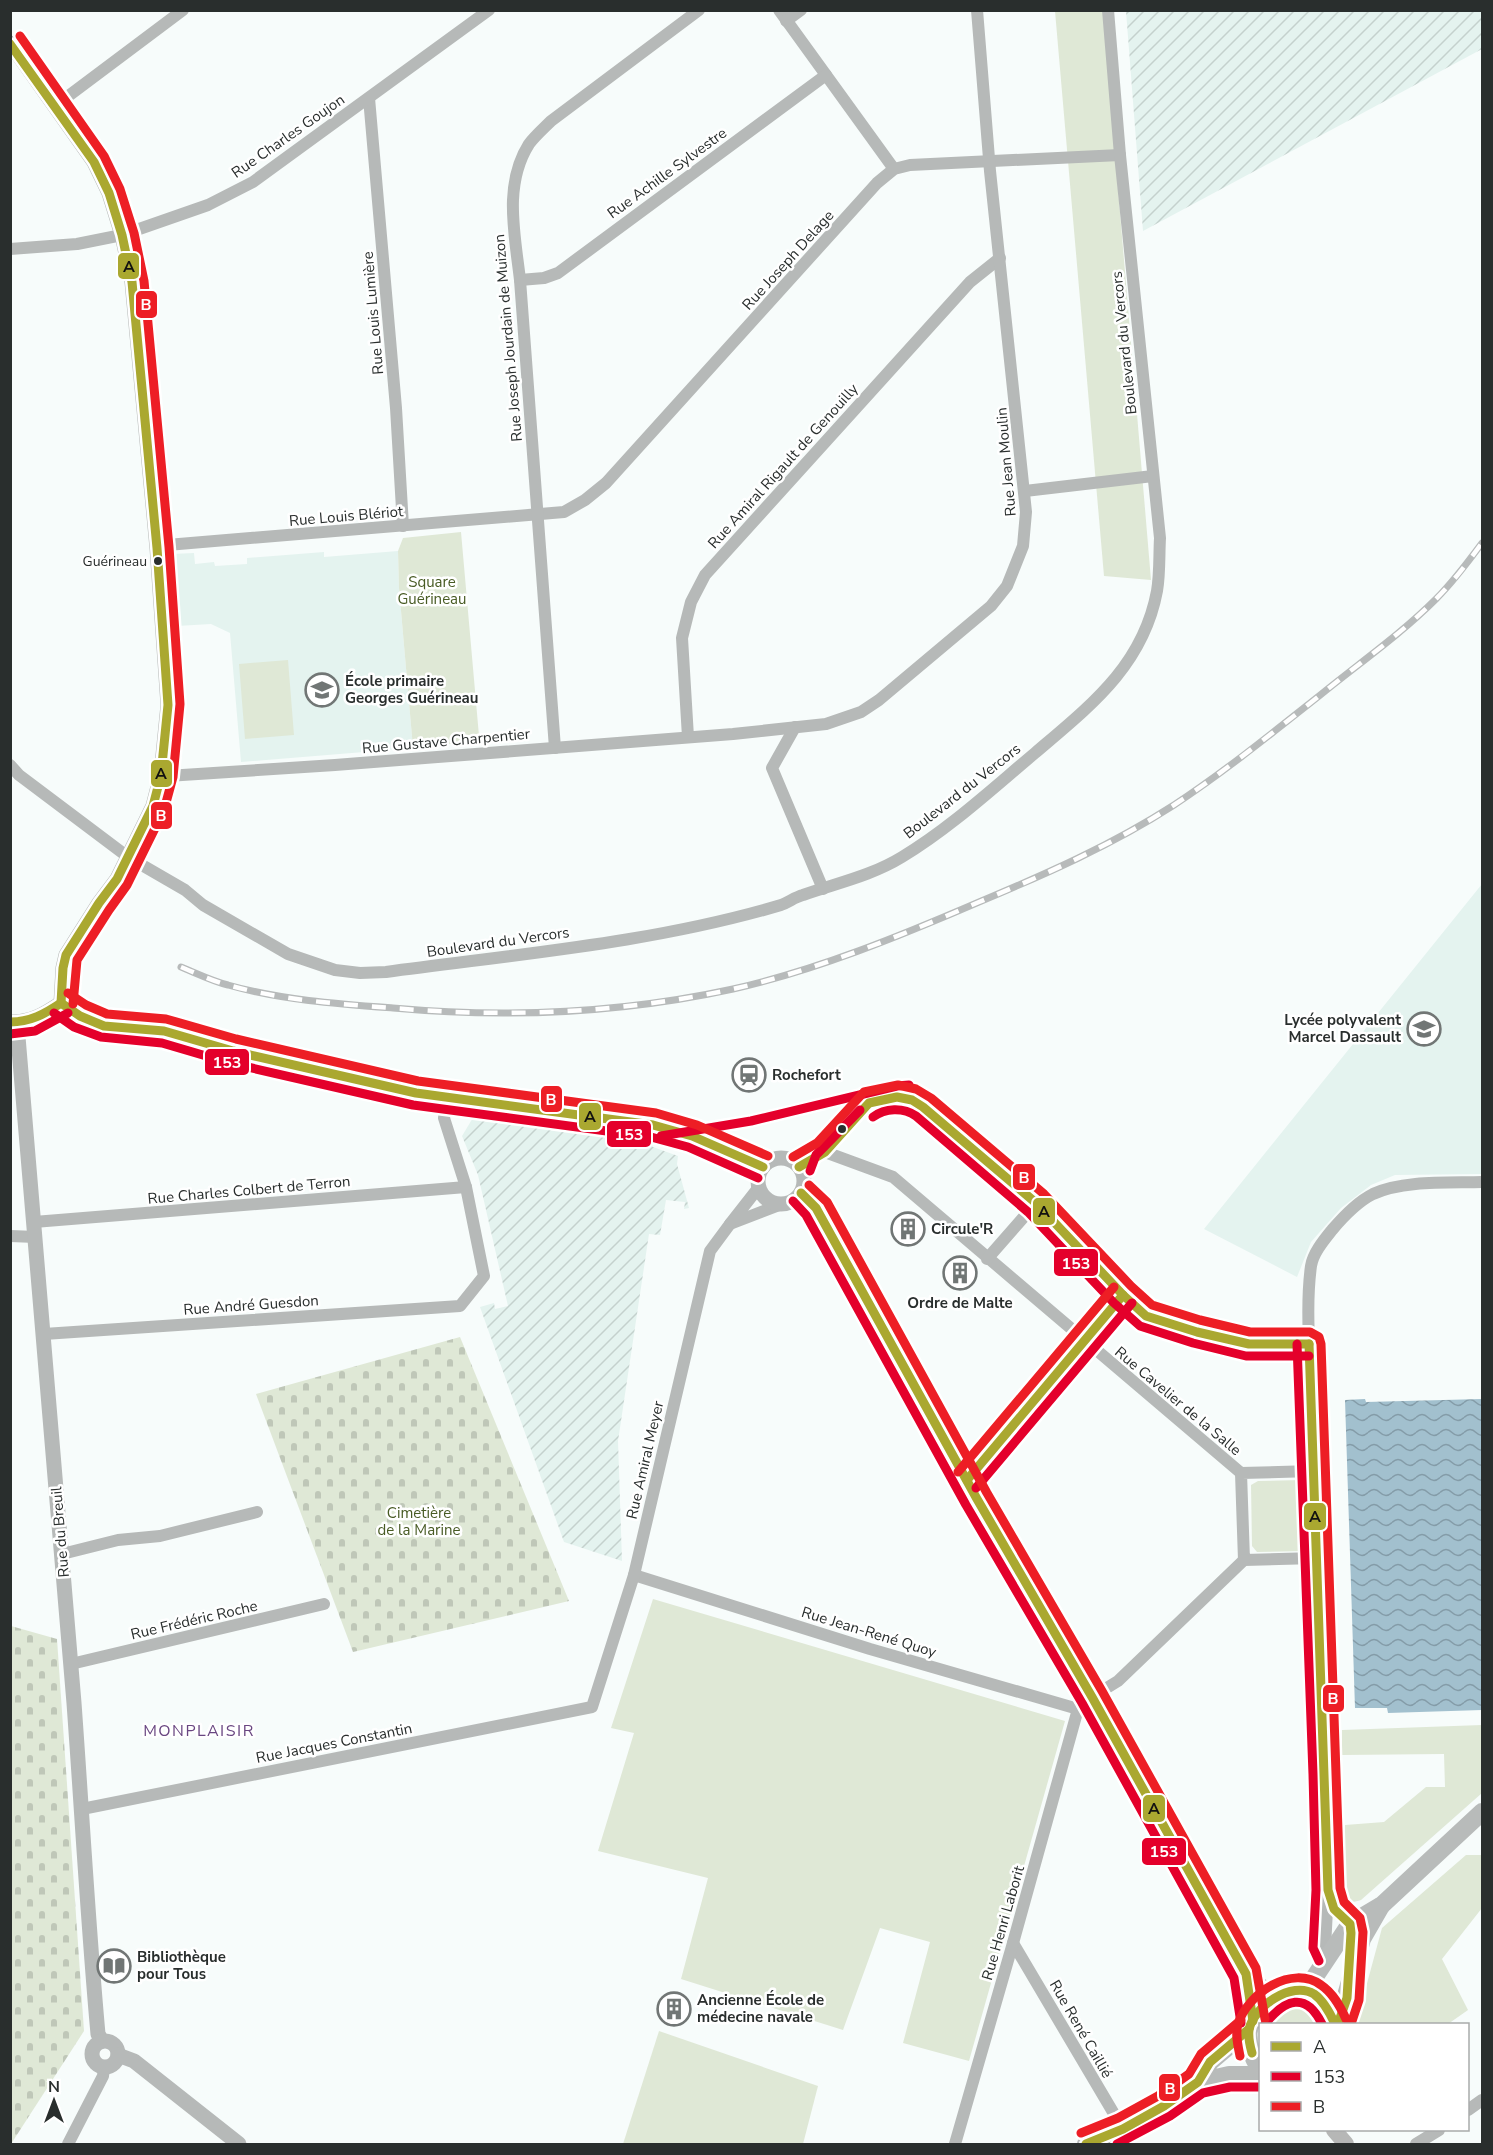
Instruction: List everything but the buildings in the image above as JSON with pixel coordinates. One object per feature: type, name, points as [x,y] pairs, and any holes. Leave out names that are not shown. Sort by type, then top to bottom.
[{"type":"main road","points":[[1306,1990],[1350,1924],[1382,1905],[1482,1812]]},
{"type":"main road","points":[[1338,2023],[1347,1998],[1362,1939],[1382,1905]]},
{"type":"main road","points":[[1198,2082],[1210,2062],[1251,2025],[1271,2001],[1283,1993],[1292,1990],[1306,1990],[1323,2001],[1336,2023]]},
{"type":"main road","points":[[1251,2025],[1251,2052],[1259,2066]]},
{"type":"main road","points":[[1086,2145],[1123,2129],[1164,2106],[1198,2082],[1228,2075],[1259,2075]]},
{"type":"main road","points":[[1335,2131],[1346,2145]]},
{"type":"street","points":[[55,106],[183,10]]},
{"type":"street","name":"Rue Charles Goujon","points":[[10,249],[77,244],[122,235],[208,205],[253,182],[489,10]]},
{"type":"street","name":"Rue Joseph Jourdain de Muizon","points":[[555,748],[513,209],[514,183],[521,158],[531,142],[551,121],[699,10]]},
{"type":"street","points":[[801,10],[783,16],[894,169],[910,165],[1120,155]]},
{"type":"street","name":"Rue Jean Moulin","points":[[733,734],[826,724],[861,712],[879,700],[991,606],[1007,586],[1023,546],[1025,490],[990,161],[977,10]]},
{"type":"street","name":"Boulevard du Vercors","points":[[10,765],[19,775],[128,857],[185,890],[203,905],[288,954],[335,970],[360,973],[386,972],[636,938],[710,923],[774,906],[867,874],[901,858],[929,839],[965,812],[1079,716],[1112,683],[1139,643],[1157,591],[1160,538],[1120,155],[1108,10]]},
{"type":"street","points":[[10,43],[94,162],[109,193],[122,235],[132,282],[157,548],[168,705],[161,775],[153,806],[117,879],[66,955],[61,1003]]},
{"type":"street","name":"Rue Achille Sylvestre","points":[[520,280],[543,278],[558,273],[826,75]]},
{"type":"street","name":"Rue Louis Lumière","points":[[369,98],[396,408],[403,526]]},
{"type":"street","name":"Rue Joseph Delage","points":[[538,516],[564,512],[585,500],[606,483],[877,183],[894,169]]},
{"type":"street","name":"Rue Amiral Rigault de Genouilly","points":[[688,737],[682,638],[691,602],[705,575],[970,282],[1000,258]]},
{"type":"street","points":[[1025,490],[1153,476]]},
{"type":"street","name":"Rue Louis Blériot","points":[[157,548],[168,545],[538,516]]},
{"type":"street","points":[[795,728],[772,768],[823,889]]},
{"type":"street","name":"Rue Gustave Charpentier","points":[[161,775],[335,765],[733,734]]},
{"type":"street","points":[[17,1022],[45,1014],[61,1003]]},
{"type":"street","points":[[61,1003],[80,1016],[104,1026],[164,1031],[232,1051],[447,1098],[653,1125],[692,1136],[763,1167]]},
{"type":"street","name":"Rue du Breuil","points":[[17,1022],[71,1664],[92,1965],[98,2034],[102,2041]]},
{"type":"street","points":[[799,1167],[825,1152],[869,1103],[897,1097],[912,1100],[1036,1203],[1123,1295],[1146,1316],[1197,1332],[1249,1344],[1309,1344]]},
{"type":"street","points":[[447,1098],[444,1118],[466,1187]]},
{"type":"street","name":"Rue Cavelier de la Salle","points":[[825,1152],[893,1177],[1241,1473]]},
{"type":"street","points":[[730,1224],[789,1202],[801,1192],[804,1180],[799,1167],[794,1162],[779,1158],[763,1167],[759,1173],[759,1187],[767,1199],[782,1204]]},
{"type":"street","points":[[1310,1358],[1311,1263],[1323,1241],[1346,1215],[1361,1201],[1386,1189],[1419,1184],[1482,1182]]},
{"type":"street","name":"Rue Charles Colbert de Terron","points":[[10,1236],[35,1229],[466,1187]]},
{"type":"street","name":"Rue André Guesdon","points":[[44,1334],[460,1306],[484,1276],[466,1187]]},
{"type":"street","name":"Rue Amiral Meyer","points":[[592,1707],[634,1575],[710,1251],[759,1187]]},
{"type":"street","points":[[801,1192],[819,1214],[1246,1974],[1251,2025]]},
{"type":"street","points":[[987,1259],[1036,1203]]},
{"type":"street","points":[[967,1480],[1123,1295]]},
{"type":"street","points":[[1311,1376],[1324,1725],[1328,1890],[1325,1948],[1329,1954]]},
{"type":"street","points":[[1244,1560],[1241,1473],[1313,1471]]},
{"type":"street","points":[[62,1554],[118,1540],[160,1536],[257,1512]]},
{"type":"street","points":[[1077,1709],[1118,1680],[1244,1560],[1316,1558]]},
{"type":"street","name":"Rue Jean-René Quoy","points":[[634,1575],[870,1649],[1077,1709]]},
{"type":"street","name":"Rue Frédéric Roche","points":[[71,1664],[324,1604]]},
{"type":"street","name":"Rue Jacques Constantin","points":[[82,1809],[592,1707]]},
{"type":"street","name":"Rue Henri Laborit","points":[[955,2145],[1077,1709]]},
{"type":"street","points":[[1328,1890],[1334,1909],[1350,1924],[1347,1998]]},
{"type":"street","name":"Rue René Caillié","points":[[1013,1943],[1123,2129]]},
{"type":"street","points":[[1246,1974],[1267,1990],[1283,1993]]},
{"type":"street","points":[[112,2042],[118,2050],[118,2055],[113,2064],[104,2067],[95,2062],[92,2052],[97,2043],[112,2042]]},
{"type":"street","points":[[118,2055],[134,2061],[239,2145]]},
{"type":"street","points":[[68,2145],[103,2076],[104,2067]]},
{"type":"street","points":[[1469,2109],[1482,2100]]},
{"type":"street","points":[[1416,2145],[1437,2131]]},
{"type":"shaded area","points":[[1126,11],[1482,11],[1482,49],[1143,231]]},
{"type":"shaded area","name":"École primaire Georges Guérineau","points":[[398,551],[399,588],[413,748],[241,762],[230,633],[211,624],[177,626],[172,554],[194,553],[195,564],[214,562],[215,566],[247,564],[247,558],[324,552],[324,557]]},
{"type":"shaded area","name":"Lycée polyvalent Marcel Dassault","points":[[1482,884],[1482,1174],[1395,1175],[1371,1185],[1341,1208],[1311,1242],[1297,1277],[1204,1229]]},
{"type":"shaded area","points":[[474,1116],[644,1141],[653,1147],[678,1156],[677,1164],[689,1208],[684,1209],[685,1202],[666,1200],[660,1235],[649,1234],[618,1441],[622,1561],[564,1542],[480,1307],[494,1303],[495,1309],[508,1306],[478,1175],[462,1136]]},
{"type":"green space","points":[[1055,11],[1103,11],[1151,580],[1104,576]]},
{"type":"green space","name":"Square Guérineau","points":[[461,532],[479,736],[470,737],[470,742],[413,748],[399,588],[398,551],[403,538]]},
{"type":"green space","points":[[288,660],[294,735],[245,739],[239,664]]},
{"type":"green space","name":"Cimetière de la Marine","points":[[460,1337],[569,1601],[353,1652],[256,1394]]},
{"type":"green space","points":[[1302,1480],[1304,1551],[1257,1552],[1252,1546],[1251,1485],[1258,1481]]},
{"type":"green space","points":[[653,1599],[1065,1721],[969,2061],[903,2043],[930,1942],[880,1928],[843,2030],[681,1979],[708,1878],[598,1851],[634,1733],[611,1728]]},
{"type":"green space","points":[[11,1626],[57,1639],[84,2031],[11,2144]]},
{"type":"green space","points":[[1482,1725],[1482,1793],[1361,1900],[1346,1901],[1339,1889],[1345,1825],[1384,1822],[1426,1787],[1445,1787],[1444,1754],[1342,1755],[1342,1730]]},
{"type":"green space","points":[[1466,1855],[1482,1855],[1482,1908],[1442,1959],[1468,2010],[1449,2023],[1356,2023],[1382,1928]]},
{"type":"green space","points":[[1301,2004],[1316,2010],[1324,2023],[1267,2023],[1289,2005]]},
{"type":"green space","points":[[659,2031],[818,2086],[803,2144],[623,2144]]},
{"type":"water","points":[[1365,1399],[1366,1402],[1482,1399],[1482,1710],[1388,1713],[1387,1708],[1355,1708],[1345,1400]]},
{"type":"railway","points":[[181,967],[228,985],[310,1001],[435,1011],[521,1013],[649,1004],[733,989],[827,962],[919,927],[1054,870],[1151,820],[1247,752],[1408,625],[1448,586],[1482,543]]},
{"type":"transit line","name":"B","points":[[20,36],[104,156],[120,189],[134,233],[144,281],[169,547],[180,704],[173,777],[164,810],[127,885],[77,960],[73,1004]]},
{"type":"transit line","name":"A","points":[[10,44],[94,162],[109,193],[122,235],[132,282],[157,548],[168,705],[161,775],[153,806],[117,879],[66,955],[61,1003]]},
{"type":"transit line","name":"B","points":[[68,993],[86,1005],[107,1014],[166,1019],[236,1039],[418,1081],[656,1113],[697,1125],[768,1156]]},
{"type":"transit line","name":"A","points":[[61,1003],[80,1016],[104,1026],[164,1031],[233,1051],[416,1093],[653,1125],[692,1136],[763,1167]]},
{"type":"transit line","name":"A","points":[[10,1022],[37,1017],[61,1003]]},
{"type":"transit line","name":"153","points":[[54,1013],[74,1027],[101,1037],[162,1043],[230,1063],[413,1105],[651,1137],[688,1147],[758,1178]]},
{"type":"transit line","name":"153","points":[[10,1034],[35,1031],[68,1013]]},
{"type":"transit line","name":"B","points":[[793,1157],[817,1143],[864,1092],[898,1085],[916,1089],[931,1098],[1044,1194],[1131,1286],[1152,1305],[1250,1332],[1310,1332],[1319,1337],[1340,1888],[1344,1902],[1360,1918],[1363,1932],[1359,2000],[1351,2023]]},
{"type":"transit line","name":"153","points":[[661,1136],[751,1121],[909,1085]]},
{"type":"transit line","name":"A","points":[[799,1167],[825,1152],[869,1103],[897,1097],[912,1100],[1036,1203],[1123,1295],[1146,1316],[1197,1332],[1249,1344],[1309,1344]]},
{"type":"transit line","name":"153","points":[[810,1171],[816,1155],[860,1110]]},
{"type":"transit line","name":"153","points":[[873,1117],[894,1110],[905,1111],[916,1116],[1028,1212],[1114,1303],[1140,1326],[1193,1343],[1246,1356],[1309,1356]]},
{"type":"transit line","name":"B","points":[[809,1185],[827,1202],[987,1493],[1102,1691],[1256,1968],[1265,2019]]},
{"type":"transit line","name":"A","points":[[801,1193],[816,1208],[977,1499],[1092,1697],[1246,1974],[1253,2021]]},
{"type":"transit line","name":"153","points":[[793,1201],[806,1215],[966,1505],[1082,1703],[1234,1978],[1241,2023]]},
{"type":"transit line","name":"B","points":[[958,1472],[1114,1287]]},
{"type":"transit line","name":"A","points":[[967,1480],[1123,1295]]},
{"type":"transit line","name":"153","points":[[976,1488],[1132,1303]]},
{"type":"transit line","name":"153","points":[[1297,1344],[1313,1774],[1316,1890],[1313,1948],[1319,1961]]},
{"type":"transit line","name":"A","points":[[1309,1344],[1328,1890],[1334,1909],[1350,1924],[1351,1933],[1347,1998],[1338,2023]]},
{"type":"transit line","name":"B","points":[[1240,2056],[1237,2032],[1243,2013],[1261,1992],[1285,1980],[1310,1979],[1321,1985],[1336,2000],[1346,2019]]},
{"type":"transit line","name":"A","points":[[1252,2053],[1249,2042],[1252,2021],[1266,2005],[1285,1993],[1295,1990],[1314,1994],[1324,2004],[1334,2023]]},
{"type":"transit line","name":"153","points":[[1266,2023],[1280,2009],[1295,2002],[1309,2007],[1321,2023]]},
{"type":"transit line","name":"B","points":[[1081,2133],[1118,2118],[1158,2096],[1189,2074],[1201,2054],[1241,2020]]},
{"type":"transit line","name":"A","points":[[1086,2144],[1123,2129],[1164,2106],[1198,2082],[1210,2062],[1249,2029]]},
{"type":"transit line","name":"153","points":[[1117,2144],[1170,2116],[1203,2093],[1230,2087],[1259,2087]]},
{"type":"place","name":"Guérineau","points":[[158,561]]},
{"type":"place","name":"École primaire Georges Guérineau","points":[[322,690]]},
{"type":"place","name":"Lycée polyvalent Marcel Dassault","points":[[1424,1029]]},
{"type":"place","name":"Rochefort","points":[[749,1075]]},
{"type":"place","name":"Circule'R","points":[[908,1229]]},
{"type":"place","name":"Ordre de Malte","points":[[960,1273]]},
{"type":"place","name":"Bibliothèque pour Tous","points":[[114,1966]]},
{"type":"place","name":"Ancienne École de médecine navale","points":[[674,2009]]},
{"type":"district","name":"MONPLAISIR","points":[[199,1731]]}]
